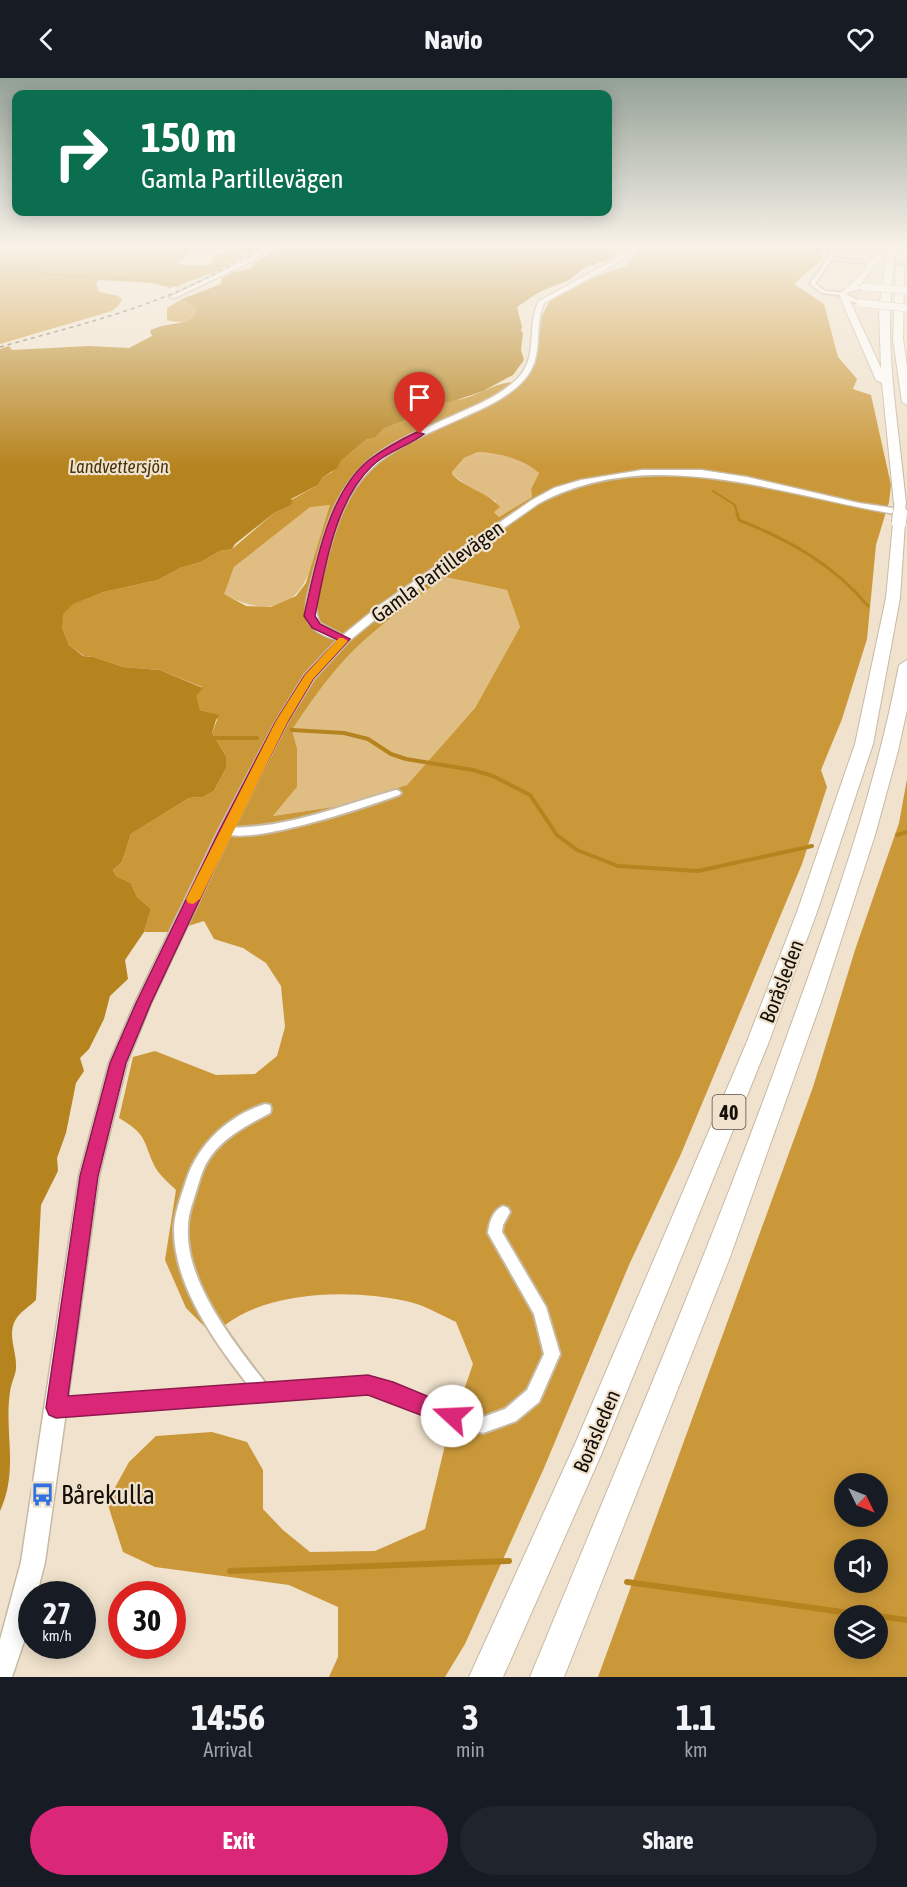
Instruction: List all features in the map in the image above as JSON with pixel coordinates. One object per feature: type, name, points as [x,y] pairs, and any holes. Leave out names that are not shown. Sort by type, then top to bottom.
[{"type":"highway","points":[[855,319],[890,404]]},
{"type":"highway","name":"Boråsleden","points":[[486,1677],[586,1455],[757,1044],[807,912],[864,744],[893,598],[902,513],[890,404],[884,319]]},
{"type":"highway","points":[[898,319],[898,339],[907,402]]},
{"type":"highway","name":"Boråsleden","points":[[547,1677],[722,1241],[791,1058],[841,913],[891,751],[907,665]]},
{"type":"street","points":[[345,639],[316,626],[311,620],[310,607],[329,538],[348,488],[370,463],[393,447],[486,403],[514,385],[529,370],[534,358],[536,319]]},
{"type":"street","name":"Gamla Partillevägen","points":[[0,1674],[14,1637],[33,1562],[89,1176],[118,1063],[143,1003],[225,831],[300,689],[320,664],[345,639],[384,607],[529,505],[552,493],[581,483],[642,473],[701,473],[752,481],[859,506],[902,513]]},
{"type":"street","points":[[225,831],[261,829],[332,815],[396,793]]},
{"type":"street","points":[[263,1392],[224,1339],[205,1306],[189,1272],[180,1233],[186,1201],[199,1163],[216,1140],[241,1121],[265,1109]]},
{"type":"street","points":[[56,1408],[368,1385],[393,1392],[436,1412],[483,1425],[510,1415],[533,1396],[552,1354],[541,1312],[495,1233],[496,1224],[503,1212]]},
{"type":"shaded area","points":[[0,319],[86,319],[0,344]]},
{"type":"shaded area","points":[[167,319],[190,319],[181,322]]},
{"type":"shaded area","points":[[542,319],[828,319],[838,357],[857,379],[853,389],[871,395],[891,485],[889,502],[876,545],[867,639],[842,719],[821,770],[827,787],[802,864],[681,1154],[629,1265],[544,1468],[465,1644],[445,1677],[329,1677],[338,1657],[338,1607],[289,1585],[155,1567],[123,1552],[107,1502],[129,1462],[156,1436],[212,1432],[247,1442],[263,1470],[263,1509],[283,1530],[310,1552],[375,1551],[425,1529],[445,1445],[473,1364],[456,1322],[422,1306],[390,1298],[346,1294],[278,1301],[239,1316],[212,1334],[186,1308],[165,1260],[176,1190],[156,1168],[139,1133],[119,1118],[133,1057],[155,1051],[216,1075],[255,1074],[277,1056],[285,1027],[281,986],[266,963],[243,948],[214,939],[204,921],[169,932],[144,932],[151,909],[137,897],[131,883],[116,876],[113,870],[122,862],[131,834],[189,798],[203,797],[214,791],[226,768],[226,756],[212,733],[219,715],[200,710],[195,696],[202,687],[160,670],[123,667],[84,656],[69,645],[62,627],[62,614],[72,604],[104,592],[158,580],[180,568],[201,562],[220,551],[232,549],[274,513],[288,507],[291,500],[318,485],[322,478],[332,472],[341,461],[367,439],[383,429],[406,420],[424,402],[463,399],[495,386],[522,382],[535,365]],"holes":[[[478,452],[494,454],[526,464],[539,473],[531,489],[532,497],[499,517],[494,512],[500,507],[495,502],[464,484],[452,474],[464,458]],[[330,505],[306,583],[296,596],[271,607],[246,606],[224,594],[234,567],[310,507]],[[445,577],[507,590],[520,627],[475,708],[407,785],[346,805],[273,816],[297,787],[297,748],[292,730],[307,708],[358,646],[389,619]]]},
{"type":"shaded area","points":[[478,452],[510,458],[526,464],[539,473],[531,489],[532,497],[499,517],[494,512],[496,501],[474,491],[452,474],[464,458]]},
{"type":"shaded area","points":[[331,505],[310,571],[301,588],[289,600],[272,606],[251,605],[223,594],[234,567],[310,506]]},
{"type":"shaded area","points":[[445,577],[507,590],[520,627],[475,708],[407,785],[346,805],[273,816],[297,787],[297,748],[292,730],[314,697],[358,646],[389,619]]},
{"type":"shaded area","points":[[907,779],[907,1677],[598,1677],[813,1087],[855,950],[899,823]]},
{"type":"water","name":"Landvettersjön","points":[[190,319],[520,319],[523,333],[521,350],[524,360],[513,375],[483,391],[451,402],[424,402],[406,420],[383,429],[375,437],[367,439],[341,461],[337,468],[322,478],[318,485],[291,499],[293,502],[288,507],[274,513],[235,544],[232,549],[220,551],[201,562],[180,568],[158,580],[104,592],[73,604],[63,614],[62,627],[69,645],[83,656],[94,657],[123,667],[160,670],[203,688],[196,696],[200,710],[220,715],[212,733],[226,756],[226,768],[214,791],[203,797],[189,798],[131,834],[122,862],[113,870],[116,876],[131,883],[137,897],[151,909],[144,932],[125,960],[128,979],[110,996],[104,1019],[89,1049],[80,1058],[84,1071],[76,1083],[66,1133],[57,1158],[58,1171],[41,1205],[36,1300],[18,1316],[12,1330],[16,1368],[9,1407],[10,1466],[6,1496],[0,1511],[0,349],[9,346],[12,350],[89,346],[129,348],[152,336],[150,331],[156,328]]},
{"type":"waterway","points":[[713,491],[735,505],[737,514]]},
{"type":"waterway","points":[[737,513],[739,520],[793,545],[825,566],[868,606]]},
{"type":"waterway","points":[[292,730],[344,733],[368,739],[391,754],[406,759],[473,770],[493,776],[530,795],[557,835],[577,850],[618,866],[698,871],[812,846]]},
{"type":"waterway","points":[[215,738],[257,738]]},
{"type":"waterway","points":[[897,835],[907,832]]},
{"type":"waterway","points":[[230,1571],[509,1561]]},
{"type":"waterway","points":[[627,1582],[834,1611]]},
{"type":"waterway","points":[[888,1617],[907,1620]]},
{"type":"railway","points":[[0,347],[100,319]]},
{"type":"slow traffic","points":[[193,899],[225,831],[300,689],[343,641]]},
{"type":"place","name":"Bårekulla","points":[[43,1495]]},
{"type":"route","points":[[420,434],[393,447],[370,463],[348,488],[341,502],[319,569],[310,616],[316,626],[325,632],[345,639],[309,677],[282,721],[225,831],[143,1003],[118,1063],[99,1129],[89,1176],[56,1408],[368,1385],[393,1392],[436,1412],[452,1416]]}]
